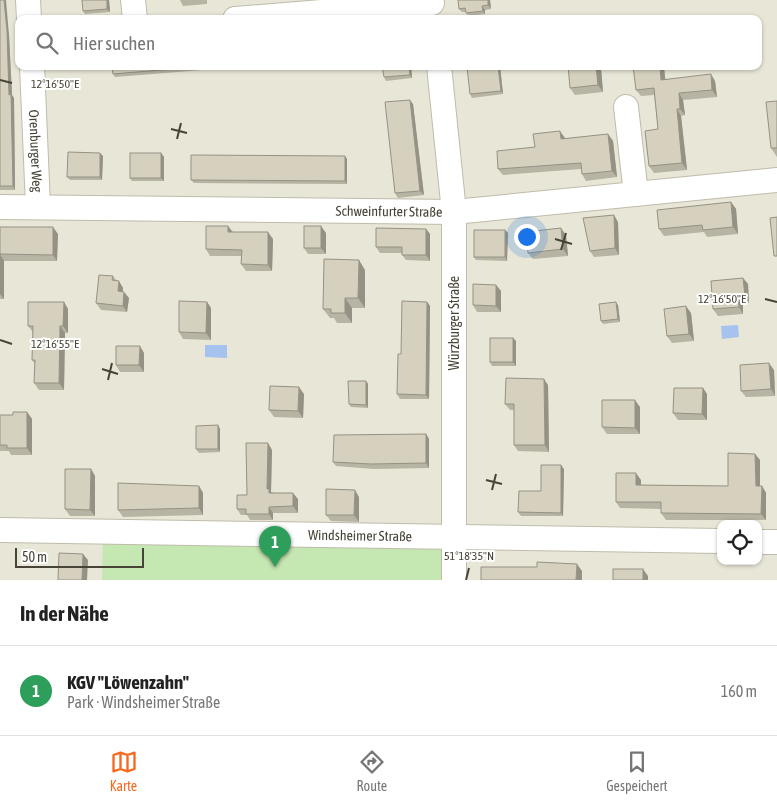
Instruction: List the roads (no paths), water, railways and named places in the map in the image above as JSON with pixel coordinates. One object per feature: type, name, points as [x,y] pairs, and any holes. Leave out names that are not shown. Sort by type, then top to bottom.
[{"type":"street","points":[[28,0],[29,15]]},
{"type":"street","points":[[133,0],[135,15]]},
{"type":"street","points":[[234,0],[235,15]]},
{"type":"street","points":[[264,15],[338,5],[433,7]]},
{"type":"street","name":"Orenburger Weg","points":[[32,70],[38,206]]},
{"type":"street","name":"Würzburger Straße","points":[[439,70],[454,212],[454,580]]},
{"type":"street","points":[[626,107],[636,194]]},
{"type":"street","name":"Schweinfurter Straße","points":[[0,207],[454,212],[777,180]]},
{"type":"street","name":"Windsheimer Straße","points":[[0,530],[717,541]]},
{"type":"street","points":[[762,542],[777,542]]},
{"type":"water","points":[[738,325],[739,337],[722,339],[721,326]]},
{"type":"water","points":[[205,345],[227,345],[227,358],[205,357]]},
{"type":"place","name":"KGV \"Löwenzahn\"","points":[[275,567]]}]
